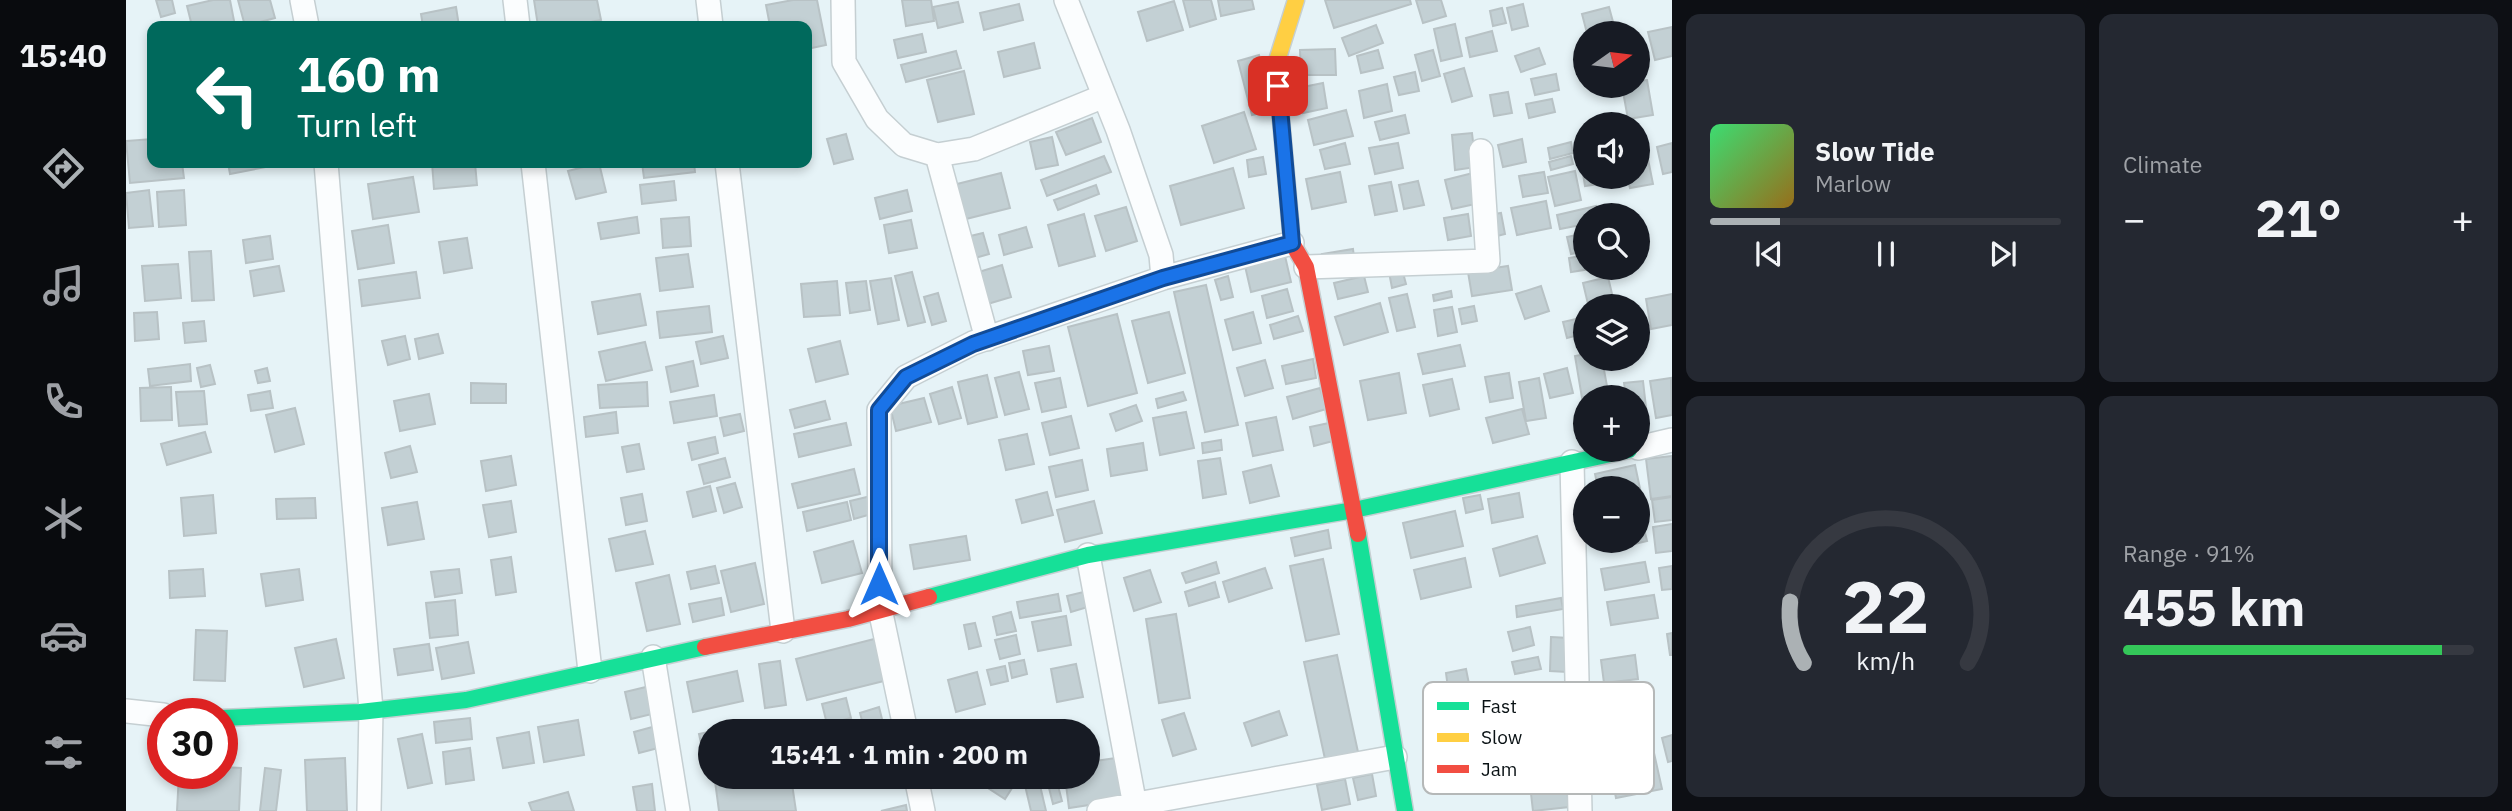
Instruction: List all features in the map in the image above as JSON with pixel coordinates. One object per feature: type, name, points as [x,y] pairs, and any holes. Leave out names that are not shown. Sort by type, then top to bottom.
[{"type":"street","points":[[302,0],[306,21]]},
{"type":"street","points":[[515,0],[517,21]]},
{"type":"street","points":[[708,0],[710,21]]},
{"type":"street","points":[[843,0],[844,62],[877,119],[904,145],[937,155],[974,149],[1104,96]]},
{"type":"street","points":[[1066,0],[1161,255],[1163,278]]},
{"type":"street","points":[[1296,0],[1276,64],[1292,243],[1306,267],[1354,510],[1405,811]]},
{"type":"street","points":[[1306,267],[1488,261],[1481,151]]},
{"type":"street","points":[[937,155],[987,339]]},
{"type":"street","points":[[326,168],[371,710],[369,811]]},
{"type":"street","points":[[534,168],[590,671]]},
{"type":"street","points":[[728,168],[783,631]]},
{"type":"street","points":[[903,719],[880,609],[879,410],[906,377],[987,339],[1163,278],[1292,243]]},
{"type":"street","points":[[1650,445],[1672,440]]},
{"type":"street","points":[[238,717],[371,710],[466,701],[590,671],[880,609],[1088,555],[1354,510],[1572,462],[1577,682]]},
{"type":"street","points":[[1088,555],[1135,807]]},
{"type":"street","points":[[653,657],[678,811]]},
{"type":"street","points":[[126,712],[147,714]]},
{"type":"street","points":[[1099,811],[1135,807],[1395,757]]},
{"type":"street","points":[[918,789],[923,811]]},
{"type":"building","points":[[156,0],[172,0],[175,13],[161,17]]},
{"type":"building","points":[[213,0],[230,0],[234,21],[191,21],[187,6]]},
{"type":"building","points":[[238,0],[270,0],[275,18],[244,21]]},
{"type":"building","points":[[534,0],[597,0],[601,20],[596,21],[537,21]]},
{"type":"building","points":[[793,0],[817,0],[826,45],[812,48],[812,21],[769,21],[766,5]]},
{"type":"building","points":[[902,0],[931,0],[934,21],[906,26]]},
{"type":"building","points":[[1183,0],[1211,0],[1216,19],[1190,27]]},
{"type":"building","points":[[1218,0],[1252,0],[1254,9],[1221,16]]},
{"type":"building","points":[[1325,0],[1410,0],[1411,4],[1334,28]]},
{"type":"building","points":[[1416,0],[1441,0],[1446,16],[1423,23]]},
{"type":"building","points":[[1174,1],[1183,30],[1147,41],[1138,12]]},
{"type":"building","points":[[958,2],[963,22],[938,28],[933,7]]},
{"type":"building","points":[[1019,4],[1023,20],[984,30],[980,13]]},
{"type":"building","points":[[1523,4],[1528,26],[1512,30],[1507,8]]},
{"type":"building","points":[[456,7],[458,21],[422,21],[421,14]]},
{"type":"building","points":[[1609,7],[1613,21],[1584,21],[1582,14]]},
{"type":"building","points":[[1502,8],[1506,23],[1493,26],[1490,11]]},
{"type":"building","points":[[1455,24],[1462,56],[1441,61],[1434,29]]},
{"type":"building","points":[[1376,25],[1383,43],[1349,56],[1342,38]]},
{"type":"building","points":[[1672,27],[1672,56],[1655,60],[1650,32]]},
{"type":"building","points":[[1492,31],[1497,51],[1470,57],[1466,38]]},
{"type":"building","points":[[922,34],[926,52],[898,58],[894,40]]},
{"type":"building","points":[[1034,43],[1040,68],[1004,77],[998,52]]},
{"type":"building","points":[[1539,48],[1545,64],[1521,72],[1515,56]]},
{"type":"building","points":[[1335,49],[1336,75],[1301,75],[1300,50]]},
{"type":"building","points":[[1378,50],[1383,68],[1361,73],[1357,56]]},
{"type":"building","points":[[1433,50],[1440,76],[1422,81],[1415,55]]},
{"type":"building","points":[[956,51],[961,68],[906,82],[901,65]]},
{"type":"building","points":[[1259,55],[1273,110],[1252,115],[1238,61]]},
{"type":"building","points":[[1464,68],[1472,96],[1452,102],[1444,74]]},
{"type":"building","points":[[964,71],[974,114],[938,122],[927,80]]},
{"type":"building","points":[[1415,72],[1419,91],[1399,95],[1394,77]]},
{"type":"building","points":[[1556,74],[1559,90],[1535,95],[1531,79]]},
{"type":"building","points":[[1323,83],[1327,108],[1303,113],[1298,88]]},
{"type":"building","points":[[1387,84],[1392,111],[1364,118],[1359,91]]},
{"type":"building","points":[[1508,92],[1512,113],[1494,116],[1490,95]]},
{"type":"building","points":[[1624,98],[1650,98],[1653,115],[1650,115],[1650,112],[1627,112]]},
{"type":"building","points":[[1552,99],[1555,112],[1529,118],[1526,104]]},
{"type":"building","points":[[1346,110],[1353,136],[1314,145],[1308,120]]},
{"type":"building","points":[[1244,112],[1256,149],[1214,163],[1202,126]]},
{"type":"building","points":[[1405,115],[1409,133],[1380,140],[1375,122]]},
{"type":"building","points":[[1092,118],[1101,142],[1066,155],[1056,132]]},
{"type":"building","points":[[1472,133],[1476,167],[1455,170],[1452,135]]},
{"type":"building","points":[[846,134],[853,159],[834,164],[827,139]]},
{"type":"building","points":[[1052,137],[1058,165],[1036,169],[1030,142]]},
{"type":"building","points":[[147,139],[147,168],[183,168],[184,178],[130,183],[126,141]]},
{"type":"building","points":[[1522,139],[1526,162],[1503,167],[1498,145]]},
{"type":"building","points":[[1571,142],[1573,153],[1550,159],[1548,148]]},
{"type":"building","points":[[1345,143],[1350,164],[1325,169],[1320,150]]},
{"type":"building","points":[[1398,143],[1403,168],[1375,174],[1369,148]]},
{"type":"building","points":[[1672,143],[1672,172],[1663,174],[1657,147]]},
{"type":"building","points":[[1104,156],[1111,172],[1047,196],[1041,180]]},
{"type":"building","points":[[1571,156],[1573,164],[1551,170],[1549,162]]},
{"type":"building","points":[[1263,157],[1266,174],[1249,177],[1247,160]]},
{"type":"building","points":[[229,168],[261,168],[230,174]]},
{"type":"building","points":[[432,168],[475,168],[477,185],[434,189]]},
{"type":"building","points":[[600,168],[606,192],[576,199],[568,171]]},
{"type":"building","points":[[643,168],[695,168],[695,172],[644,178]]},
{"type":"building","points":[[1233,168],[1244,208],[1181,225],[1170,186]]},
{"type":"building","points":[[1573,171],[1573,189],[1579,189],[1581,200],[1555,206],[1548,177]]},
{"type":"building","points":[[1340,172],[1346,202],[1312,209],[1306,179]]},
{"type":"building","points":[[1544,172],[1548,193],[1523,197],[1519,176]]},
{"type":"building","points":[[1001,173],[1010,208],[962,220],[953,185]]},
{"type":"building","points":[[1473,173],[1480,203],[1452,209],[1445,180]]},
{"type":"building","points":[[413,177],[419,212],[373,219],[368,184]]},
{"type":"building","points":[[674,181],[676,200],[642,204],[640,185]]},
{"type":"building","points":[[1418,181],[1424,205],[1404,209],[1399,185]]},
{"type":"building","points":[[1391,182],[1397,211],[1375,215],[1369,186]]},
{"type":"building","points":[[1096,185],[1099,194],[1058,210],[1054,200]]},
{"type":"building","points":[[149,190],[153,226],[129,228],[126,193]]},
{"type":"building","points":[[184,190],[186,225],[159,227],[157,192]]},
{"type":"building","points":[[907,190],[912,211],[880,219],[875,198]]},
{"type":"building","points":[[1546,201],[1551,228],[1517,235],[1511,208]]},
{"type":"building","points":[[1126,207],[1137,241],[1106,251],[1095,216]]},
{"type":"building","points":[[1573,211],[1573,226],[1560,229],[1557,215]]},
{"type":"building","points":[[1501,213],[1505,234],[1493,237],[1488,215]]},
{"type":"building","points":[[1084,214],[1095,256],[1059,266],[1048,225]]},
{"type":"building","points":[[1468,214],[1471,236],[1448,240],[1444,218]]},
{"type":"building","points":[[637,217],[639,233],[601,239],[598,223]]},
{"type":"building","points":[[689,217],[691,246],[663,248],[661,219]]},
{"type":"building","points":[[911,220],[917,248],[889,253],[884,225]]},
{"type":"building","points":[[388,225],[394,263],[358,269],[352,231]]},
{"type":"building","points":[[1026,227],[1032,247],[1004,255],[999,235]]},
{"type":"building","points":[[983,233],[989,254],[968,260],[962,238]]},
{"type":"building","points":[[270,236],[273,259],[246,263],[243,240]]},
{"type":"building","points":[[1573,236],[1573,254],[1571,254],[1567,237]]},
{"type":"building","points":[[467,238],[472,268],[444,273],[439,242]]},
{"type":"building","points":[[1353,249],[1354,257],[1324,262],[1322,254]]},
{"type":"building","points":[[211,251],[214,300],[192,301],[189,252]]},
{"type":"building","points":[[688,254],[693,287],[660,291],[656,258]]},
{"type":"building","points":[[1285,256],[1291,282],[1251,292],[1245,266]]},
{"type":"building","points":[[1573,257],[1573,272],[1571,272],[1569,258]]},
{"type":"building","points":[[178,264],[181,298],[145,301],[142,266]]},
{"type":"building","points":[[1002,265],[1011,297],[981,306],[972,274]]},
{"type":"building","points":[[279,266],[284,291],[254,296],[250,271]]},
{"type":"building","points":[[1508,266],[1512,290],[1472,296],[1468,272]]},
{"type":"building","points":[[1402,269],[1406,284],[1392,288],[1389,272]]},
{"type":"building","points":[[416,272],[420,298],[362,306],[359,280]]},
{"type":"building","points":[[912,272],[925,322],[908,326],[895,276]]},
{"type":"building","points":[[1228,276],[1233,297],[1221,300],[1215,280]]},
{"type":"building","points":[[1364,276],[1368,292],[1338,299],[1334,283]]},
{"type":"building","points":[[891,278],[899,320],[878,324],[870,281]]},
{"type":"building","points":[[1609,280],[1612,294],[1586,294],[1583,283]]},
{"type":"building","points":[[837,281],[840,315],[804,317],[801,284]]},
{"type":"building","points":[[866,281],[870,310],[850,313],[846,283]]},
{"type":"building","points":[[1206,285],[1238,425],[1205,432],[1174,292]]},
{"type":"building","points":[[1541,286],[1549,311],[1525,319],[1516,294]]},
{"type":"building","points":[[1287,289],[1293,311],[1267,318],[1262,296]]},
{"type":"building","points":[[1451,291],[1452,297],[1434,301],[1433,295]]},
{"type":"building","points":[[938,293],[946,321],[932,325],[924,297]]},
{"type":"building","points":[[640,294],[646,325],[598,334],[592,302]]},
{"type":"building","points":[[1407,294],[1415,327],[1397,331],[1389,298]]},
{"type":"building","points":[[1672,294],[1672,325],[1651,329],[1650,298]]},
{"type":"building","points":[[1380,303],[1388,332],[1344,345],[1335,317]]},
{"type":"building","points":[[709,306],[712,332],[660,338],[657,312]]},
{"type":"building","points":[[1474,306],[1477,321],[1462,324],[1459,309]]},
{"type":"building","points":[[1452,307],[1457,332],[1438,336],[1434,310]]},
{"type":"building","points":[[157,312],[159,339],[135,341],[134,313]]},
{"type":"building","points":[[1169,312],[1185,373],[1148,383],[1132,321]]},
{"type":"building","points":[[1253,312],[1261,343],[1233,350],[1225,320]]},
{"type":"building","points":[[1117,314],[1137,393],[1088,406],[1068,327]]},
{"type":"building","points":[[1298,316],[1303,331],[1274,339],[1270,325]]},
{"type":"building","points":[[1573,320],[1573,336],[1567,338],[1563,322]]},
{"type":"building","points":[[204,321],[206,341],[185,343],[183,323]]},
{"type":"building","points":[[438,334],[443,353],[419,359],[415,339]]},
{"type":"building","points":[[405,336],[410,359],[388,365],[382,341]]},
{"type":"building","points":[[723,336],[728,358],[701,364],[696,342]]},
{"type":"building","points":[[840,341],[848,374],[816,382],[808,349]]},
{"type":"building","points":[[645,342],[652,370],[606,381],[599,352]]},
{"type":"building","points":[[1460,345],[1465,366],[1423,374],[1418,354]]},
{"type":"building","points":[[1049,346],[1054,371],[1028,375],[1023,351]]},
{"type":"building","points":[[1313,359],[1316,378],[1286,384],[1282,366]]},
{"type":"building","points":[[1265,360],[1273,388],[1245,396],[1237,368]]},
{"type":"building","points":[[693,361],[698,386],[671,392],[666,367]]},
{"type":"building","points":[[190,364],[191,381],[150,386],[148,369]]},
{"type":"building","points":[[210,365],[215,384],[201,387],[197,368]]},
{"type":"building","points":[[267,368],[270,381],[258,383],[255,371]]},
{"type":"building","points":[[1567,368],[1573,393],[1550,398],[1544,374]]},
{"type":"building","points":[[1578,371],[1604,371],[1607,385],[1580,385]]},
{"type":"building","points":[[1019,372],[1029,409],[1005,415],[995,378]]},
{"type":"building","points":[[1399,373],[1406,413],[1368,420],[1360,381]]},
{"type":"building","points":[[1509,373],[1513,398],[1490,402],[1485,377]]},
{"type":"building","points":[[987,375],[997,417],[968,424],[958,382]]},
{"type":"building","points":[[1060,378],[1066,407],[1042,412],[1035,383]]},
{"type":"building","points":[[1539,378],[1546,418],[1526,421],[1519,382]]},
{"type":"building","points":[[1671,378],[1672,415],[1656,418],[1650,381]]},
{"type":"building","points":[[1452,379],[1459,409],[1430,416],[1423,385]]},
{"type":"building","points":[[1643,381],[1643,385],[1624,385]]},
{"type":"building","points":[[647,382],[648,406],[600,408],[598,385]]},
{"type":"building","points":[[471,383],[506,384],[506,403],[471,403]]},
{"type":"building","points":[[171,387],[172,420],[141,421],[140,388]]},
{"type":"building","points":[[952,387],[961,418],[939,424],[930,394]]},
{"type":"building","points":[[1320,388],[1326,409],[1293,419],[1287,397]]},
{"type":"building","points":[[204,391],[207,424],[179,426],[176,392]]},
{"type":"building","points":[[270,391],[273,408],[251,411],[248,395]]},
{"type":"building","points":[[1183,392],[1186,400],[1158,408],[1156,399]]},
{"type":"building","points":[[429,394],[435,424],[400,431],[394,401]]},
{"type":"building","points":[[714,395],[717,416],[674,423],[670,402]]},
{"type":"building","points":[[924,398],[931,422],[896,431],[890,406]]},
{"type":"building","points":[[825,401],[830,419],[795,428],[790,410]]},
{"type":"building","points":[[1136,405],[1142,421],[1116,431],[1110,414]]},
{"type":"building","points":[[295,408],[304,444],[275,452],[266,415]]},
{"type":"building","points":[[1522,409],[1529,434],[1493,443],[1486,418]]},
{"type":"building","points":[[616,412],[618,433],[586,437],[584,417]]},
{"type":"building","points":[[1186,412],[1194,448],[1160,455],[1153,418]]},
{"type":"building","points":[[740,414],[744,431],[724,436],[720,418]]},
{"type":"building","points":[[1071,416],[1079,448],[1050,455],[1042,423]]},
{"type":"building","points":[[1276,417],[1283,450],[1253,456],[1246,423]]},
{"type":"building","points":[[846,423],[851,445],[799,457],[794,434]]},
{"type":"building","points":[[1329,423],[1333,441],[1314,446],[1310,427]]},
{"type":"building","points":[[205,432],[211,452],[167,465],[161,444]]},
{"type":"building","points":[[1027,434],[1034,464],[1006,470],[999,440]]},
{"type":"building","points":[[715,437],[718,453],[692,460],[688,443]]},
{"type":"building","points":[[1221,440],[1222,450],[1203,453],[1202,443]]},
{"type":"building","points":[[1143,443],[1147,470],[1111,476],[1107,449]]},
{"type":"building","points":[[639,444],[644,469],[627,472],[622,447]]},
{"type":"building","points":[[410,446],[417,472],[391,478],[385,453]]},
{"type":"building","points":[[511,456],[516,485],[486,491],[481,461]]},
{"type":"building","points":[[1672,456],[1672,496],[1651,499],[1646,462],[1650,462],[1650,459]]},
{"type":"building","points":[[725,458],[730,477],[704,484],[699,465]]},
{"type":"building","points":[[1220,458],[1226,494],[1203,498],[1198,461]]},
{"type":"building","points":[[1082,460],[1088,490],[1056,497],[1049,467]]},
{"type":"building","points":[[1271,465],[1279,496],[1250,503],[1243,472]]},
{"type":"building","points":[[1635,465],[1637,476],[1595,476]]},
{"type":"building","points":[[854,469],[860,494],[798,508],[792,484]]},
{"type":"building","points":[[735,483],[742,507],[724,513],[717,488]]},
{"type":"building","points":[[710,486],[716,511],[693,517],[687,492]]},
{"type":"building","points":[[1047,492],[1053,515],[1022,523],[1016,500]]},
{"type":"building","points":[[1519,493],[1523,517],[1492,523],[1488,499]]},
{"type":"building","points":[[642,494],[647,521],[626,525],[621,498]]},
{"type":"building","points":[[213,495],[216,533],[184,536],[181,498]]},
{"type":"building","points":[[1480,495],[1483,509],[1466,513],[1463,498]]},
{"type":"building","points":[[871,496],[875,513],[854,519],[850,501]]},
{"type":"building","points":[[1672,497],[1672,520],[1655,522],[1652,500]]},
{"type":"building","points":[[315,498],[316,518],[277,519],[276,499]]},
{"type":"building","points":[[511,501],[516,532],[489,537],[483,505]]},
{"type":"building","points":[[1094,501],[1102,533],[1065,542],[1057,510]]},
{"type":"building","points":[[417,502],[424,539],[388,545],[382,508]]},
{"type":"building","points":[[847,502],[851,520],[807,531],[803,512]]},
{"type":"building","points":[[1455,511],[1463,546],[1411,558],[1403,523]]},
{"type":"building","points":[[1672,524],[1672,551],[1656,553],[1653,527]]},
{"type":"building","points":[[1328,530],[1331,548],[1295,556],[1291,538]]},
{"type":"building","points":[[645,531],[653,564],[616,571],[609,539]]},
{"type":"building","points":[[966,536],[970,560],[914,569],[910,545]]},
{"type":"building","points":[[1537,536],[1545,563],[1500,576],[1493,549]]},
{"type":"building","points":[[853,541],[862,573],[822,583],[814,552]]},
{"type":"building","points":[[511,557],[516,592],[496,595],[491,560]]},
{"type":"building","points":[[1465,558],[1471,587],[1421,599],[1414,570]]},
{"type":"building","points":[[1323,559],[1339,634],[1306,641],[1290,566]]},
{"type":"building","points":[[1216,562],[1219,573],[1186,583],[1182,573]]},
{"type":"building","points":[[1645,562],[1649,582],[1605,590],[1601,569]]},
{"type":"building","points":[[755,563],[764,604],[731,612],[721,571]]},
{"type":"building","points":[[715,566],[719,583],[691,589],[687,572]]},
{"type":"building","points":[[1672,566],[1672,589],[1662,590],[1659,568]]},
{"type":"building","points":[[1265,568],[1272,588],[1229,602],[1223,582]]},
{"type":"building","points":[[203,569],[205,596],[170,598],[169,571]]},
{"type":"building","points":[[299,569],[303,600],[266,606],[261,574]]},
{"type":"building","points":[[459,569],[462,593],[435,597],[431,572]]},
{"type":"building","points":[[1150,570],[1161,602],[1134,611],[1124,578]]},
{"type":"building","points":[[669,575],[680,624],[647,631],[636,583]]},
{"type":"building","points":[[1215,582],[1219,597],[1189,606],[1185,592]]},
{"type":"building","points":[[1100,588],[1088,607],[1071,612],[1067,596]]},
{"type":"building","points":[[1058,594],[1061,611],[1020,618],[1017,602]]},
{"type":"building","points":[[1654,595],[1658,618],[1611,625],[1607,602]]},
{"type":"building","points":[[721,598],[724,615],[693,622],[689,604]]},
{"type":"building","points":[[1561,598],[1563,609],[1517,617],[1516,606]]},
{"type":"building","points":[[455,600],[458,635],[430,638],[426,603]]},
{"type":"building","points":[[1011,612],[1016,631],[997,635],[993,617]]},
{"type":"building","points":[[1176,614],[1190,698],[1159,703],[1146,619]]},
{"type":"building","points":[[1066,616],[1071,645],[1038,651],[1032,622]]},
{"type":"building","points":[[975,623],[981,646],[969,649],[964,625]]},
{"type":"building","points":[[1530,627],[1534,645],[1513,651],[1508,632]]},
{"type":"building","points":[[196,630],[227,631],[225,681],[194,680]]},
{"type":"building","points":[[1672,633],[1672,655],[1670,655],[1667,634]]},
{"type":"building","points":[[1016,635],[1020,654],[1000,659],[995,640]]},
{"type":"building","points":[[1551,637],[1569,638],[1567,672],[1550,671]]},
{"type":"building","points":[[878,638],[888,680],[807,700],[796,659]]},
{"type":"building","points":[[336,639],[344,678],[304,687],[295,648]]},
{"type":"building","points":[[468,642],[474,673],[442,679],[436,648]]},
{"type":"building","points":[[429,644],[433,670],[398,675],[394,649]]},
{"type":"building","points":[[1337,655],[1358,752],[1325,759],[1304,662]]},
{"type":"building","points":[[1635,655],[1638,679],[1604,682],[1601,660]]},
{"type":"building","points":[[1538,657],[1541,669],[1515,674],[1512,662]]},
{"type":"building","points":[[1024,660],[1027,674],[1012,678],[1009,663]]},
{"type":"building","points":[[780,661],[786,705],[765,708],[759,664]]},
{"type":"building","points":[[1076,664],[1083,697],[1057,702],[1051,669]]},
{"type":"building","points":[[1005,666],[1008,681],[991,685],[987,670]]},
{"type":"building","points":[[1466,669],[1469,682],[1447,682],[1446,673]]},
{"type":"building","points":[[737,671],[743,701],[693,712],[687,682]]},
{"type":"building","points":[[977,672],[985,704],[956,712],[948,680]]},
{"type":"building","points":[[650,686],[656,713],[631,719],[625,692]]},
{"type":"building","points":[[846,698],[851,718],[826,719],[822,704]]},
{"type":"building","points":[[879,707],[882,719],[862,719],[860,713]]},
{"type":"building","points":[[1279,711],[1287,735],[1252,746],[1244,723]]},
{"type":"building","points":[[1184,713],[1196,749],[1173,756],[1162,720]]},
{"type":"building","points":[[470,718],[472,739],[436,743],[434,722]]},
{"type":"building","points":[[578,720],[584,755],[544,762],[538,727]]},
{"type":"building","points":[[656,726],[662,747],[639,753],[634,732]]},
{"type":"building","points":[[529,732],[534,763],[503,768],[497,738]]},
{"type":"building","points":[[422,734],[432,783],[408,788],[398,739]]},
{"type":"building","points":[[1672,735],[1672,761],[1668,762],[1662,738]]},
{"type":"building","points":[[470,748],[474,780],[446,784],[443,752]]},
{"type":"building","points":[[1654,753],[1662,789],[1654,791]]},
{"type":"building","points":[[1123,757],[1129,799],[1069,808],[1067,789],[1100,789],[1100,760]]},
{"type":"building","points":[[345,758],[347,811],[307,811],[305,760]]},
{"type":"building","points":[[238,768],[241,768],[239,811],[177,811],[178,789],[238,789]]},
{"type":"building","points":[[265,768],[281,770],[276,811],[260,811]]},
{"type":"building","points":[[1372,774],[1376,796],[1358,800],[1353,778]]},
{"type":"building","points":[[1345,779],[1350,804],[1322,810],[1317,785]]},
{"type":"building","points":[[652,784],[655,811],[637,811],[633,787]]},
{"type":"building","points":[[716,789],[793,789],[796,811],[719,811]]},
{"type":"building","points":[[990,789],[1011,789],[1005,799]]},
{"type":"building","points":[[1026,789],[1041,789],[1046,811],[1031,811]]},
{"type":"building","points":[[1049,789],[1059,789],[1062,801],[1053,804]]},
{"type":"building","points":[[568,792],[574,811],[532,811],[529,803]]},
{"type":"building","points":[[1531,794],[1568,794],[1569,807],[1533,811]]},
{"type":"building","points":[[1615,794],[1636,794],[1616,798]]},
{"type":"building","points":[[906,805],[907,811],[881,811]]},
{"type":"traffic: fast","points":[[929,597],[1088,555],[1354,510],[1574,462]]},
{"type":"traffic: fast","points":[[1358,534],[1405,811]]},
{"type":"traffic: fast","points":[[238,717],[360,712],[466,700],[705,647]]},
{"type":"traffic: slow","points":[[1290,220],[1276,64],[1296,0]]},
{"type":"traffic: jam","points":[[1290,220],[1292,243],[1306,267],[1358,534]]},
{"type":"traffic: jam","points":[[705,647],[848,619],[929,597]]},
{"type":"route","points":[[879,584],[879,410],[906,377],[973,344],[1163,278],[1292,243],[1278,86]]}]
